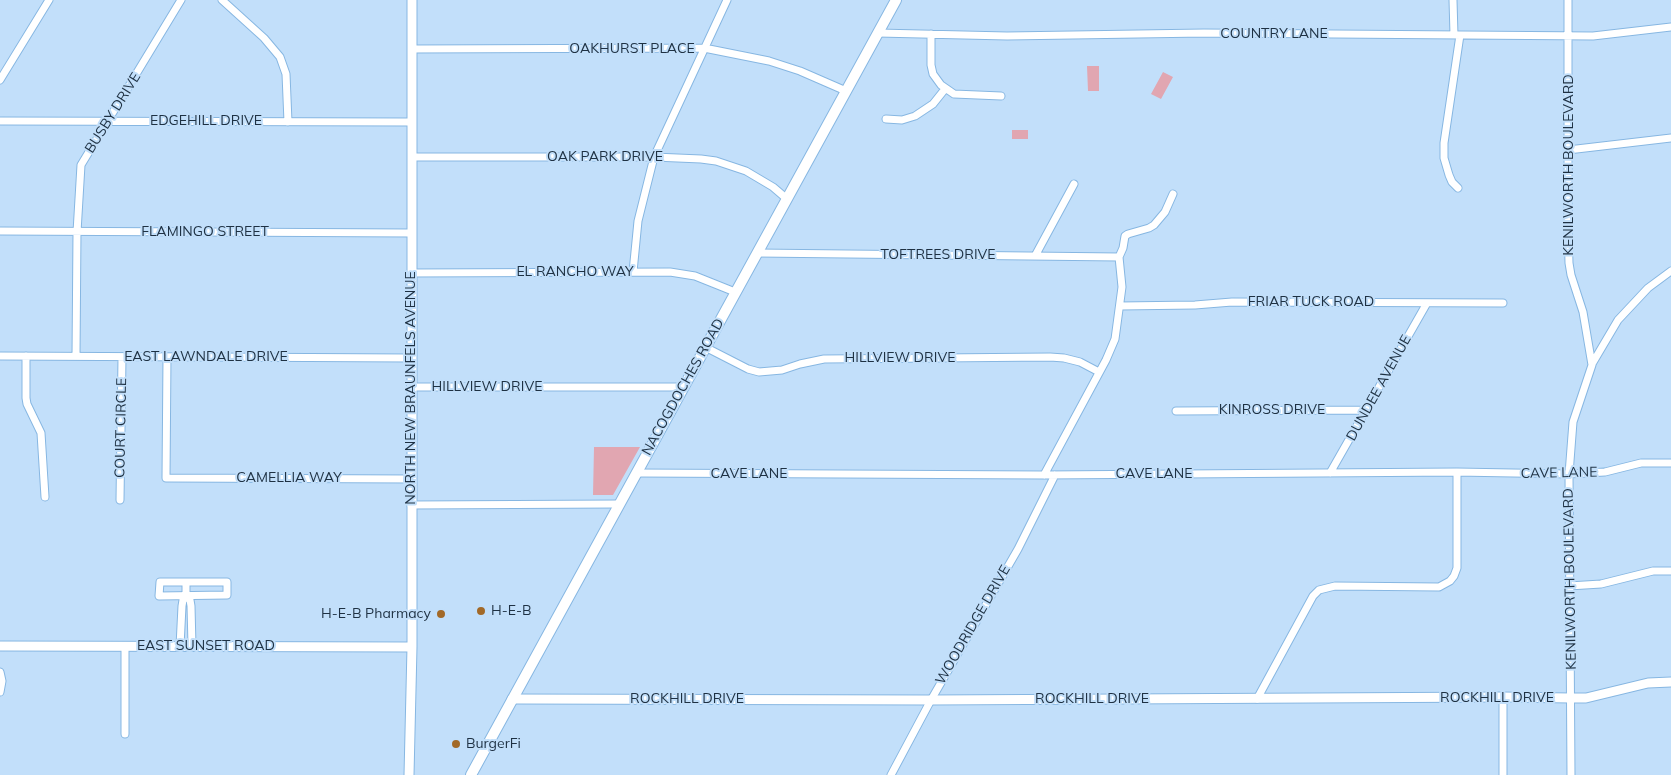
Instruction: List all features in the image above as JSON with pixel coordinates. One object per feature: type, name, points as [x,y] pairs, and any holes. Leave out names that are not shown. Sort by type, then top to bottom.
[{"type":"main road","name":"NACOGDOCHES ROAD","points":[[471,775],[896,0]]},
{"type":"street","points":[[0,80],[49,0]]},
{"type":"street","name":"BUSBY DRIVE","points":[[76,356],[77,232],[81,165],[181,0]]},
{"type":"street","points":[[222,0],[264,38],[280,57],[286,74],[288,122]]},
{"type":"street","name":"NORTH NEW BRAUNFELS AVENUE","points":[[409,775],[412,647],[412,0]]},
{"type":"street","points":[[633,272],[638,221],[654,157],[727,0]]},
{"type":"street","points":[[1453,0],[1457,35],[1444,150],[1446,168],[1452,182],[1458,188]]},
{"type":"street","name":"KENILWORTH BOULEVARD","points":[[1568,0],[1568,228],[1570,269],[1583,312],[1592,365],[1573,422],[1569,474],[1571,775]]},
{"type":"street","name":"COUNTRY LANE","points":[[878,34],[1007,36],[1204,33],[1594,36],[1671,27]]},
{"type":"street","points":[[931,34],[931,65],[933,74],[946,89],[954,94],[964,96],[1001,96]]},
{"type":"street","name":"OAKHURST PLACE","points":[[412,49],[704,48],[769,61],[800,71],[846,91]]},
{"type":"street","points":[[886,119],[902,120],[915,116],[933,104],[946,89]]},
{"type":"street","name":"EDGEHILL DRIVE","points":[[0,122],[411,122]]},
{"type":"street","points":[[1568,150],[1671,138]]},
{"type":"street","name":"OAK PARK DRIVE","points":[[412,157],[654,157],[700,159],[731,166],[760,179],[786,199]]},
{"type":"street","points":[[1035,256],[1074,184]]},
{"type":"street","points":[[1044,475],[1106,360],[1115,339],[1122,274],[1119,257],[1124,248],[1125,236],[1154,225],[1165,212],[1173,194]]},
{"type":"street","name":"FLAMINGO STREET","points":[[0,232],[411,233]]},
{"type":"street","name":"TOFTREES DRIVE","points":[[757,254],[1119,257]]},
{"type":"street","points":[[1592,365],[1618,320],[1648,288],[1671,271]]},
{"type":"street","name":"EL RANCHO WAY","points":[[411,272],[633,272],[682,274],[707,280],[735,292]]},
{"type":"street","name":"FRIAR TUCK ROAD","points":[[1120,306],[1195,305],[1232,302],[1503,303]]},
{"type":"street","name":"DUNDEE AVENUE","points":[[1330,473],[1427,302]]},
{"type":"street","name":"HILLVIEW DRIVE","points":[[705,347],[743,367],[759,372],[782,370],[824,359],[1050,357],[1080,362],[1099,372]]},
{"type":"street","name":"EAST LAWNDALE DRIVE","points":[[0,356],[412,358]]},
{"type":"street","points":[[26,356],[26,398],[41,434],[45,498]]},
{"type":"street","name":"COURT CIRCLE","points":[[120,500],[122,357]]},
{"type":"street","name":"CAMELLIA WAY","points":[[167,357],[166,478],[412,479]]},
{"type":"street","name":"HILLVIEW DRIVE","points":[[411,387],[683,387]]},
{"type":"street","name":"KINROSS DRIVE","points":[[1176,411],[1367,410]]},
{"type":"street","name":"CAVE LANE","points":[[636,474],[1055,475],[1457,472],[1569,474],[1605,472],[1642,463],[1671,463]]},
{"type":"street","points":[[1257,699],[1309,603],[1320,590],[1335,586],[1439,587],[1450,581],[1457,568],[1457,472]]},
{"type":"street","name":"WOODRIDGE DRIVE","points":[[891,775],[931,700],[1018,549],[1055,475]]},
{"type":"street","points":[[411,505],[619,504]]},
{"type":"street","points":[[1569,586],[1601,584],[1653,571],[1671,571]]},
{"type":"street","points":[[160,582],[186,582],[227,582],[227,595],[159,596],[160,582]]},
{"type":"street","points":[[186,582],[186,597],[191,606],[192,646]]},
{"type":"street","points":[[210,582],[211,596]]},
{"type":"street","points":[[180,646],[182,606],[183,600],[186,597]]},
{"type":"street","points":[[181,617],[191,618]]},
{"type":"street","name":"EAST SUNSET ROAD","points":[[0,646],[412,647]]},
{"type":"street","points":[[125,646],[125,734]]},
{"type":"street","points":[[0,672],[2,681],[0,692]]},
{"type":"street","name":"ROCKHILL DRIVE","points":[[512,699],[1571,698],[1595,696],[1648,683],[1671,682]]},
{"type":"street","points":[[1503,697],[1503,775]]},
{"type":"shaded area","points":[[1087,66],[1099,66],[1099,91],[1088,91]]},
{"type":"shaded area","points":[[1163,72],[1173,77],[1161,99],[1151,94]]},
{"type":"shaded area","points":[[1012,130],[1028,130],[1028,139],[1012,139]]},
{"type":"shaded area","points":[[594,447],[640,447],[613,495],[593,495]]},
{"type":"place","name":"H-E-B","points":[[481,611]]},
{"type":"place","name":"H-E-B Pharmacy","points":[[441,614]]},
{"type":"place","name":"BurgerFi","points":[[456,744]]}]
